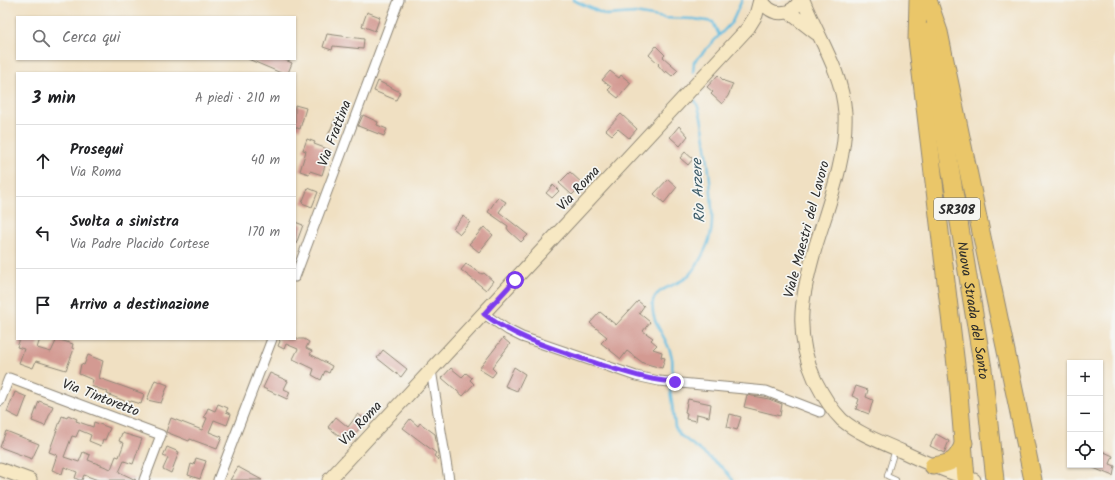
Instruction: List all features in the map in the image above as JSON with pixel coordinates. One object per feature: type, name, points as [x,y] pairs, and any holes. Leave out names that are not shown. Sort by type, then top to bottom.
[{"type":"highway","points":[[918,0],[917,40],[969,479]]},
{"type":"highway","name":"Nuova Strada del Santo","points":[[923,0],[989,417],[995,480]]},
{"type":"highway","points":[[928,0],[940,40],[1033,480]]},
{"type":"highway","points":[[933,466],[953,461],[958,456],[964,443]]},
{"type":"main road","points":[[761,0],[769,10],[776,13],[789,12],[795,8],[800,0]]},
{"type":"main road","name":"Via Roma","points":[[329,480],[748,28],[756,15],[761,0]]},
{"type":"main road","name":"Viale Maestri del Lavoro","points":[[803,0],[828,53],[843,94],[845,132],[840,159],[804,290],[801,324],[804,348],[810,368],[820,390],[837,414],[858,431],[933,466],[969,479]]},
{"type":"main road","name":"Viale Maestri del Lavoro","points":[[789,12],[819,36]]},
{"type":"main road","name":"Via Roma","points":[[748,28],[776,13]]},
{"type":"main road","points":[[933,466],[943,480]]},
{"type":"main road","points":[[0,468],[30,480]]},
{"type":"street","name":"Via Frattina","points":[[296,274],[399,0]]},
{"type":"street","points":[[484,314],[522,337],[636,376],[659,381],[766,391],[820,412]]},
{"type":"street","points":[[218,480],[272,340]]},
{"type":"street","points":[[432,370],[448,480]]},
{"type":"street","name":"Via Tintoretto","points":[[0,401],[9,378],[161,434],[144,480]]},
{"type":"lane","points":[[896,449],[887,476],[896,480]]},
{"type":"building","points":[[367,12],[380,17],[375,31],[362,26]]},
{"type":"building","points":[[327,34],[364,39],[363,49],[333,46],[332,50],[323,47]]},
{"type":"building","points":[[656,46],[665,55],[663,57],[678,70],[672,76],[666,71],[665,73],[658,65],[659,64],[649,55]]},
{"type":"building","points":[[250,60],[285,60],[292,63],[288,72],[279,72]]},
{"type":"building","points":[[610,71],[619,78],[621,75],[631,83],[618,98],[608,90],[611,87],[602,80]]},
{"type":"building","points":[[718,75],[724,81],[733,84],[728,96],[722,104],[711,94],[713,92],[707,87]]},
{"type":"building","points":[[378,81],[400,92],[396,100],[374,91]]},
{"type":"building","points":[[296,105],[306,108],[300,129],[296,127]]},
{"type":"building","points":[[621,114],[637,129],[629,138],[618,129],[612,135],[606,130]]},
{"type":"building","points":[[363,115],[378,122],[377,125],[387,129],[384,136],[358,126]]},
{"type":"building","points":[[336,117],[342,119],[335,138],[328,135]]},
{"type":"building","points":[[679,126],[688,136],[680,146],[670,137]]},
{"type":"building","points":[[307,139],[315,142],[314,144],[330,150],[322,175],[310,171],[309,174],[300,171],[306,151],[303,150]]},
{"type":"building","points":[[685,152],[693,159],[688,165],[680,158]]},
{"type":"building","points":[[570,172],[583,184],[572,195],[559,183]]},
{"type":"building","points":[[668,179],[677,187],[664,203],[654,194]]},
{"type":"building","points":[[553,185],[559,191],[552,198],[546,193]]},
{"type":"building","points":[[308,188],[318,192],[312,207],[302,203]]},
{"type":"building","points":[[498,197],[506,202],[499,212],[528,235],[521,242],[509,231],[507,228],[508,226],[488,212]]},
{"type":"building","points":[[463,216],[470,222],[460,234],[453,228]]},
{"type":"building","points":[[296,222],[303,225],[296,244]]},
{"type":"building","points":[[484,227],[493,235],[479,252],[469,244]]},
{"type":"building","points":[[466,264],[482,274],[484,273],[493,281],[486,290],[461,270]]},
{"type":"building","points":[[638,301],[644,306],[639,313],[650,322],[643,331],[653,338],[651,340],[657,345],[653,349],[662,352],[661,357],[665,358],[662,368],[643,363],[627,351],[621,359],[601,343],[607,337],[590,323],[600,312],[616,325]]},
{"type":"building","points":[[503,338],[510,344],[492,368],[496,372],[492,377],[479,369]]},
{"type":"building","points":[[304,339],[309,342],[306,348],[312,351],[310,354],[332,366],[329,373],[325,371],[321,380],[312,375],[314,369],[293,359],[298,349],[286,344],[284,349],[278,346],[279,340]]},
{"type":"building","points":[[20,340],[40,340],[37,348],[51,352],[57,340],[60,340],[73,344],[72,348],[74,349],[66,370],[36,361],[33,368],[19,363],[24,349],[17,347]]},
{"type":"building","points":[[383,350],[407,369],[401,377],[377,358]]},
{"type":"building","points":[[88,355],[103,361],[99,378],[144,394],[141,404],[128,400],[127,402],[107,394],[108,392],[91,386],[93,380],[79,374],[81,364],[84,365]]},
{"type":"building","points":[[514,367],[525,374],[517,391],[505,386]]},
{"type":"building","points":[[451,368],[462,377],[466,373],[472,378],[470,380],[474,384],[463,396],[442,378]]},
{"type":"building","points":[[270,373],[288,381],[284,389],[290,392],[287,399],[263,388]]},
{"type":"building","points":[[155,380],[168,385],[161,403],[147,400]]},
{"type":"building","points":[[856,386],[868,390],[866,397],[873,400],[869,414],[856,409],[859,399],[852,396]]},
{"type":"building","points":[[15,392],[27,397],[19,418],[7,412]]},
{"type":"building","points":[[747,395],[769,399],[782,404],[780,416],[744,407]]},
{"type":"building","points":[[688,399],[711,404],[709,417],[697,414],[696,421],[686,419],[687,413],[685,412]]},
{"type":"building","points":[[39,401],[53,406],[45,426],[32,421]]},
{"type":"building","points":[[218,404],[228,408],[226,412],[231,414],[227,425],[214,420],[209,432],[222,437],[217,449],[190,439],[189,441],[166,432],[171,418],[202,430],[207,418],[204,417],[208,408],[215,411]]},
{"type":"building","points":[[358,414],[366,420],[348,443],[328,427],[336,417],[348,427]]},
{"type":"building","points":[[730,414],[741,417],[737,430],[727,427]]},
{"type":"building","points":[[68,415],[77,419],[76,421],[93,427],[94,422],[110,428],[105,440],[103,439],[101,446],[89,441],[91,435],[79,430],[76,437],[72,436],[64,457],[79,462],[83,452],[90,455],[88,460],[111,469],[116,456],[119,457],[124,443],[119,441],[122,433],[142,439],[133,464],[124,461],[119,472],[136,480],[98,480],[84,475],[82,480],[79,480],[75,478],[77,472],[64,467],[62,474],[52,470],[57,455],[49,452],[62,416],[67,418]]},
{"type":"building","points":[[410,419],[418,426],[420,423],[435,434],[439,460],[434,456],[436,453],[403,428]]},
{"type":"building","points":[[6,431],[39,444],[32,459],[0,447]]},
{"type":"building","points":[[936,434],[949,441],[944,453],[930,446]]},
{"type":"building","points":[[167,447],[179,452],[171,473],[163,469],[168,458],[163,456]]},
{"type":"building","points":[[1103,451],[1113,456],[1110,464],[1115,466],[1113,476],[1093,468],[1103,468]]},
{"type":"building","points":[[196,458],[206,461],[200,479],[188,475],[191,464],[194,465]]},
{"type":"building","points":[[238,467],[262,480],[230,480]]},
{"type":"waterway","points":[[573,0],[606,15],[635,13],[664,18],[694,19],[713,22],[719,35]]},
{"type":"waterway","name":"Rio Arzere","points":[[693,73],[694,62],[732,22],[742,0]]},
{"type":"waterway","name":"Rio Arzere","points":[[672,373],[670,351],[656,323],[653,301],[658,293],[683,280],[691,273],[699,262],[710,238],[712,221],[712,205],[706,144],[699,109],[695,100]]},
{"type":"waterway","name":"Rio Arzere","points":[[670,389],[675,427],[680,435],[723,468],[733,480]]},
{"type":"route","points":[[515,280],[484,314],[491,320],[522,337],[553,349],[636,376],[659,381],[675,382]]}]
